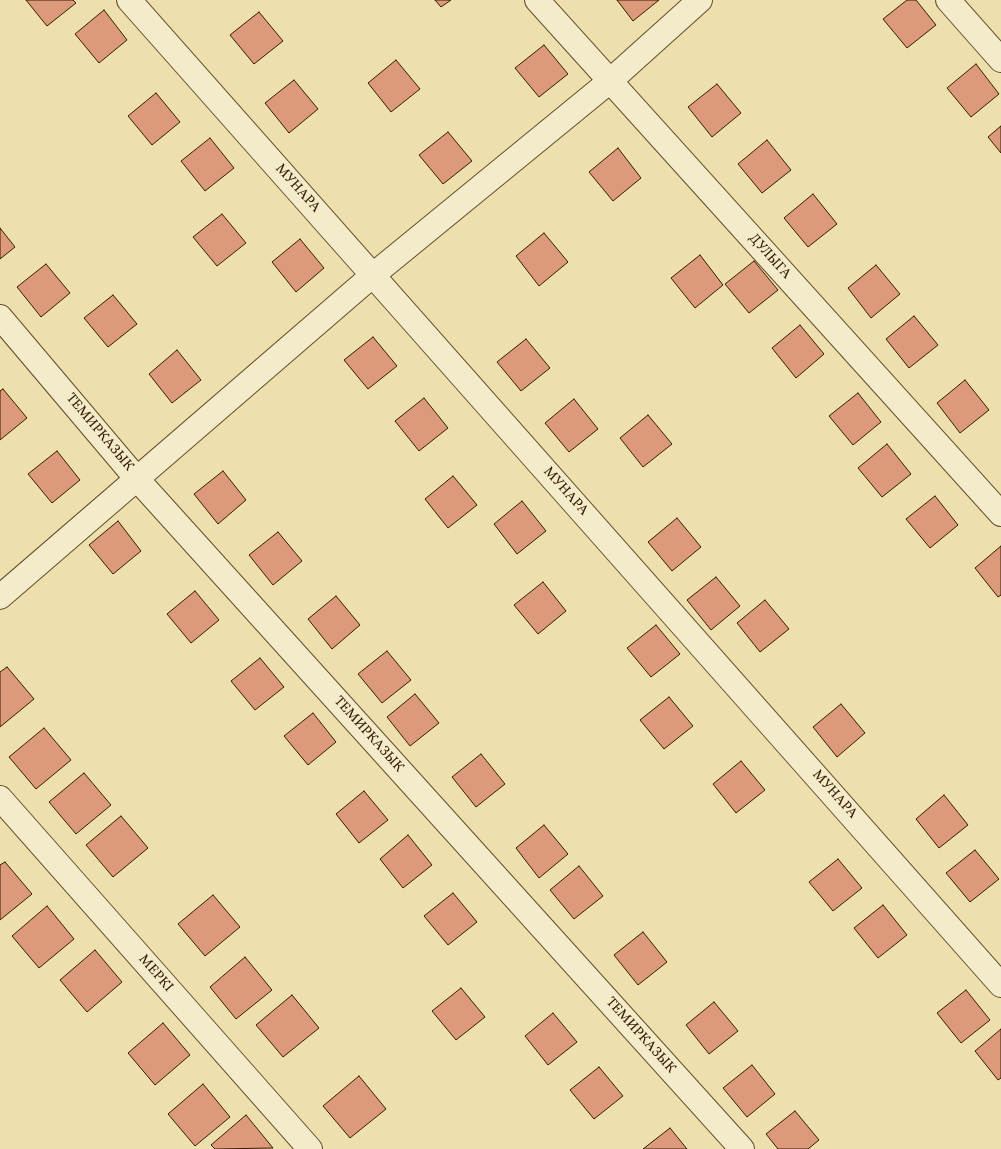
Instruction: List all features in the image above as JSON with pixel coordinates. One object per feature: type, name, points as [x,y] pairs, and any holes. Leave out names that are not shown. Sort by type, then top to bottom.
[{"type":"street","name":"МУНАРА","points":[[129,0],[1001,985]]},
{"type":"street","name":"ДУЛЫГА","points":[[537,0],[1001,514]]},
{"type":"street","points":[[0,597],[373,275],[610,81],[700,0]]},
{"type":"street","points":[[948,0],[1001,60]]},
{"type":"street","name":"ТЕМИРКАЗЫК","points":[[0,317],[137,479],[742,1149]]},
{"type":"street","name":"МЕРКІ","points":[[0,798],[310,1149]]},
{"type":"building","points":[[26,0],[73,0],[76,3],[47,26]]},
{"type":"building","points":[[435,0],[451,0],[441,7]]},
{"type":"building","points":[[617,0],[659,0],[633,21]]},
{"type":"building","points":[[907,0],[916,0],[936,25],[907,48],[883,19]]},
{"type":"building","points":[[104,10],[127,40],[99,63],[75,34]]},
{"type":"building","points":[[259,12],[283,41],[254,64],[230,35]]},
{"type":"building","points":[[544,45],[568,74],[539,97],[515,68]]},
{"type":"building","points":[[396,60],[420,89],[391,112],[368,83]]},
{"type":"building","points":[[976,64],[999,94],[971,117],[947,88]]},
{"type":"building","points":[[294,80],[318,109],[289,133],[265,103]]},
{"type":"building","points":[[717,84],[741,113],[712,137],[688,107]]},
{"type":"building","points":[[156,93],[180,122],[152,145],[128,116]]},
{"type":"building","points":[[1001,126],[1001,153],[988,137]]},
{"type":"building","points":[[448,132],[472,161],[443,184],[419,155]]},
{"type":"building","points":[[210,138],[234,168],[205,191],[181,161]]},
{"type":"building","points":[[767,140],[791,170],[762,193],[738,164]]},
{"type":"building","points":[[618,148],[641,178],[613,201],[589,172]]},
{"type":"building","points":[[813,194],[837,224],[808,247],[784,218]]},
{"type":"building","points":[[222,214],[246,243],[217,266],[193,237]]},
{"type":"building","points":[[0,228],[15,247],[0,259]]},
{"type":"building","points":[[544,233],[568,262],[539,286],[516,256]]},
{"type":"building","points":[[300,239],[324,268],[296,292],[272,262]]},
{"type":"building","points":[[700,255],[723,285],[695,308],[671,278]]},
{"type":"building","points":[[754,261],[778,290],[749,313],[725,284]]},
{"type":"building","points":[[46,264],[70,293],[41,317],[17,287]]},
{"type":"building","points":[[876,265],[900,294],[871,318],[848,288]]},
{"type":"building","points":[[113,295],[137,324],[108,347],[84,318]]},
{"type":"building","points":[[914,316],[938,345],[909,368],[886,339]]},
{"type":"building","points":[[800,325],[824,354],[796,378],[772,348]]},
{"type":"building","points":[[373,337],[397,366],[368,389],[344,360]]},
{"type":"building","points":[[526,339],[550,368],[521,391],[497,362]]},
{"type":"building","points":[[177,350],[201,380],[172,403],[149,374]]},
{"type":"building","points":[[965,380],[989,410],[960,433],[937,403]]},
{"type":"building","points":[[3,389],[27,418],[0,440],[0,391]]},
{"type":"building","points":[[858,393],[881,422],[853,445],[829,416]]},
{"type":"building","points":[[424,398],[448,428],[419,451],[395,421]]},
{"type":"building","points":[[574,399],[598,429],[569,452],[545,423]]},
{"type":"building","points":[[648,415],[672,444],[643,467],[620,438]]},
{"type":"building","points":[[887,444],[911,474],[882,497],[858,468]]},
{"type":"building","points":[[57,451],[80,480],[52,503],[28,474]]},
{"type":"building","points":[[223,471],[246,500],[218,524],[194,494]]},
{"type":"building","points":[[453,476],[477,505],[448,528],[425,499]]},
{"type":"building","points":[[935,496],[958,525],[930,548],[906,519]]},
{"type":"building","points":[[522,501],[546,531],[517,554],[494,524]]},
{"type":"building","points":[[677,518],[701,547],[672,571],[648,542]]},
{"type":"building","points":[[118,521],[141,551],[113,574],[89,545]]},
{"type":"building","points":[[278,532],[302,561],[273,585],[249,555]]},
{"type":"building","points":[[1001,546],[1001,595],[998,597],[975,568]]},
{"type":"building","points":[[716,577],[740,606],[711,630],[687,600]]},
{"type":"building","points":[[543,582],[566,611],[538,634],[514,605]]},
{"type":"building","points":[[195,591],[219,620],[191,643],[167,614]]},
{"type":"building","points":[[336,596],[360,625],[332,649],[308,619]]},
{"type":"building","points":[[765,600],[789,629],[760,652],[737,623]]},
{"type":"building","points":[[656,625],[680,654],[651,677],[627,648]]},
{"type":"building","points":[[387,651],[411,680],[382,703],[358,674]]},
{"type":"building","points":[[260,658],[284,687],[255,710],[231,681]]},
{"type":"building","points":[[7,667],[34,699],[0,727],[0,672]]},
{"type":"building","points":[[415,694],[439,723],[410,746],[387,717]]},
{"type":"building","points":[[669,697],[693,726],[664,749],[640,720]]},
{"type":"building","points":[[841,704],[865,733],[837,757],[813,727]]},
{"type":"building","points":[[313,713],[336,742],[308,765],[284,736]]},
{"type":"building","points":[[44,728],[71,760],[36,789],[9,757]]},
{"type":"building","points":[[481,754],[505,784],[476,807],[452,777]]},
{"type":"building","points":[[741,761],[765,790],[736,813],[713,784]]},
{"type":"building","points":[[84,773],[111,805],[76,834],[49,802]]},
{"type":"building","points":[[364,791],[388,820],[359,843],[336,814]]},
{"type":"building","points":[[944,795],[968,825],[939,848],[916,819]]},
{"type":"building","points":[[121,816],[148,848],[113,877],[86,845]]},
{"type":"building","points":[[544,825],[568,854],[539,878],[516,848]]},
{"type":"building","points":[[408,835],[432,865],[403,888],[380,859]]},
{"type":"building","points":[[975,850],[999,879],[970,902],[946,873]]},
{"type":"building","points":[[838,859],[862,888],[833,911],[809,882]]},
{"type":"building","points":[[5,862],[32,894],[0,920],[0,865]]},
{"type":"building","points":[[579,866],[603,896],[574,919],[550,890]]},
{"type":"building","points":[[453,893],[477,922],[448,945],[424,916]]},
{"type":"building","points":[[213,895],[240,927],[205,956],[178,924]]},
{"type":"building","points":[[883,905],[907,935],[878,958],[854,928]]},
{"type":"building","points":[[47,906],[74,939],[39,968],[12,936]]},
{"type":"building","points":[[643,932],[667,962],[638,985],[614,955]]},
{"type":"building","points":[[95,950],[122,982],[87,1012],[60,980]]},
{"type":"building","points":[[245,957],[272,990],[236,1019],[210,987]]},
{"type":"building","points":[[461,988],[485,1017],[456,1040],[432,1011]]},
{"type":"building","points":[[966,990],[990,1020],[961,1043],[937,1013]]},
{"type":"building","points":[[292,995],[319,1028],[283,1057],[256,1025]]},
{"type":"building","points":[[714,1002],[738,1031],[709,1054],[686,1025]]},
{"type":"building","points":[[553,1013],[577,1042],[548,1065],[525,1036]]},
{"type":"building","points":[[163,1023],[190,1055],[155,1085],[128,1053]]},
{"type":"building","points":[[1001,1029],[1001,1078],[998,1080],[975,1051]]},
{"type":"building","points":[[752,1065],[775,1094],[747,1117],[723,1088]]},
{"type":"building","points":[[599,1067],[623,1096],[594,1119],[570,1090]]},
{"type":"building","points":[[359,1076],[386,1109],[350,1138],[323,1106]]},
{"type":"building","points":[[203,1084],[230,1117],[195,1146],[168,1114]]},
{"type":"building","points":[[795,1111],[819,1140],[808,1149],[778,1149],[766,1134]]},
{"type":"building","points":[[246,1115],[273,1148],[215,1149],[211,1145]]},
{"type":"building","points":[[670,1128],[687,1149],[643,1149]]}]
